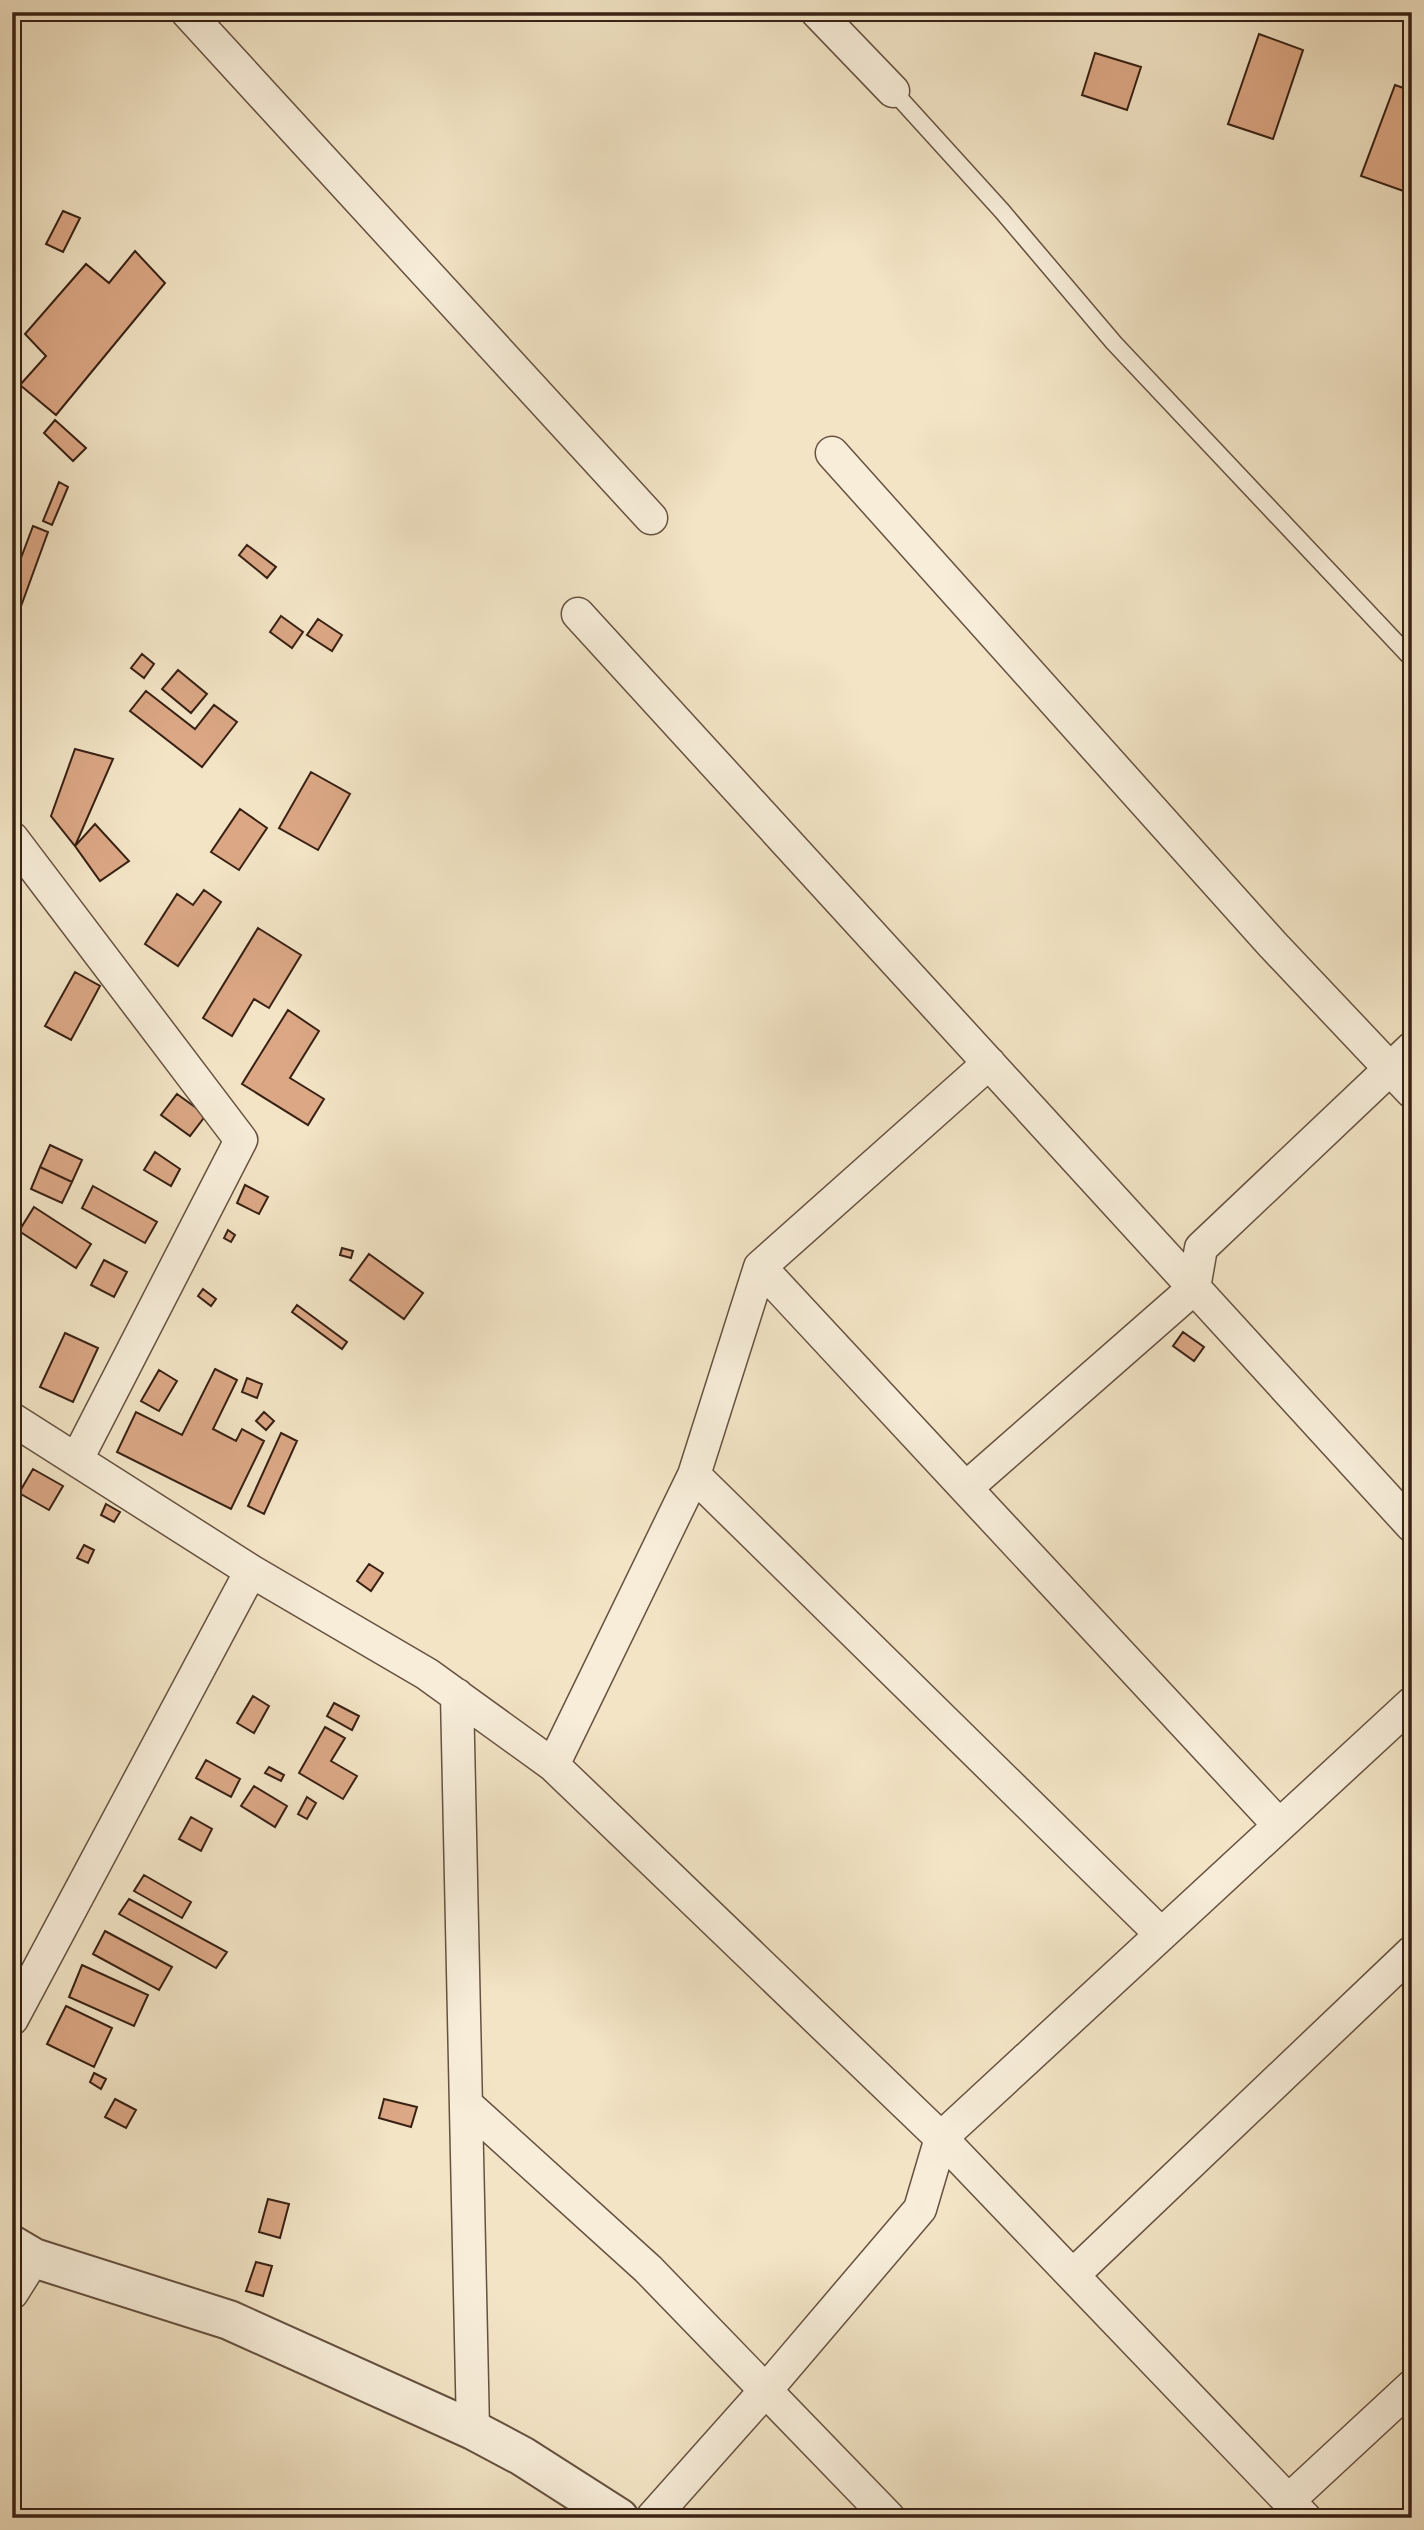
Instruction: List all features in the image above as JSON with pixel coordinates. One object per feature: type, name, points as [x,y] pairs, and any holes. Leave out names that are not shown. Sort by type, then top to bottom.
[{"type":"street","points":[[187,12],[651,518]]},
{"type":"street","points":[[817,12],[893,91]]},
{"type":"street","points":[[832,453],[1273,945],[1401,1058],[1412,1092]]},
{"type":"street","points":[[578,614],[1412,1526]]},
{"type":"street","points":[[12,838],[241,1140],[77,1458]]},
{"type":"street","points":[[966,1488],[1194,1288],[1201,1248],[1401,1058]]},
{"type":"street","points":[[554,1765],[694,1475],[760,1267],[989,1063]]},
{"type":"street","points":[[760,1267],[1279,1825]]},
{"type":"street","points":[[12,1419],[251,1571],[427,1674],[554,1765],[941,2138],[1297,2509],[1412,2386]]},
{"type":"street","points":[[694,1475],[1161,1934]]},
{"type":"street","points":[[12,2019],[251,1571]]},
{"type":"street","points":[[457,1695],[473,2430]]},
{"type":"street","points":[[652,2518],[766,2390],[920,2209],[941,2138],[1412,1703]]},
{"type":"street","points":[[1073,2275],[1412,1952]]},
{"type":"street","points":[[466,2104],[648,2269],[889,2518]]},
{"type":"street","points":[[12,2293],[23,2252],[229,2320],[473,2430],[522,2456],[619,2518]]},
{"type":"lane","points":[[893,91],[1002,211],[1114,343],[1412,659]]},
{"type":"building","points":[[1259,34],[1303,50],[1273,139],[1228,124]]},
{"type":"building","points":[[1095,53],[1141,67],[1127,110],[1082,95]]},
{"type":"building","points":[[1395,85],[1412,91],[1412,194],[1361,176]]},
{"type":"building","points":[[63,211],[80,218],[63,252],[46,244]]},
{"type":"building","points":[[135,251],[165,283],[56,415],[20,385],[46,356],[25,334],[86,264],[109,283]]},
{"type":"building","points":[[55,420],[86,448],[73,461],[44,433]]},
{"type":"building","points":[[59,482],[68,487],[52,525],[43,521]]},
{"type":"building","points":[[33,526],[48,532],[12,631],[12,582]]},
{"type":"building","points":[[247,545],[276,567],[267,578],[239,555]]},
{"type":"building","points":[[281,616],[303,632],[292,648],[270,632]]},
{"type":"building","points":[[318,619],[342,635],[332,651],[307,635]]},
{"type":"building","points":[[142,654],[154,664],[144,678],[131,668]]},
{"type":"building","points":[[178,670],[207,694],[191,713],[162,689]]},
{"type":"building","points":[[146,691],[195,729],[214,705],[237,722],[202,767],[130,711]]},
{"type":"building","points":[[75,749],[113,759],[75,846],[51,816]]},
{"type":"building","points":[[311,772],[350,794],[318,850],[279,828]]},
{"type":"building","points":[[240,809],[267,828],[239,870],[211,852]]},
{"type":"building","points":[[95,824],[129,861],[100,881],[75,846]]},
{"type":"building","points":[[204,890],[221,902],[178,966],[145,944],[177,894],[193,905]]},
{"type":"building","points":[[258,928],[301,955],[269,1008],[254,999],[232,1036],[203,1018]]},
{"type":"building","points":[[75,972],[100,986],[71,1040],[45,1026]]},
{"type":"building","points":[[288,1010],[319,1031],[290,1078],[324,1099],[308,1125],[242,1084]]},
{"type":"building","points":[[177,1094],[206,1115],[190,1136],[161,1115]]},
{"type":"building","points":[[50,1145],[82,1160],[72,1182],[40,1167]]},
{"type":"building","points":[[155,1152],[180,1169],[171,1186],[144,1170]]},
{"type":"building","points":[[40,1167],[72,1182],[62,1203],[31,1189]]},
{"type":"building","points":[[245,1185],[268,1197],[259,1214],[237,1203]]},
{"type":"building","points":[[93,1186],[157,1222],[145,1243],[82,1208]]},
{"type":"building","points":[[34,1207],[91,1244],[76,1268],[19,1231]]},
{"type":"building","points":[[228,1230],[235,1235],[231,1242],[224,1238]]},
{"type":"building","points":[[342,1248],[353,1251],[351,1258],[340,1255]]},
{"type":"building","points":[[369,1254],[423,1293],[404,1319],[350,1280]]},
{"type":"building","points":[[104,1260],[127,1272],[114,1297],[91,1285]]},
{"type":"building","points":[[203,1289],[216,1299],[211,1306],[198,1296]]},
{"type":"building","points":[[297,1305],[347,1342],[342,1349],[292,1312]]},
{"type":"building","points":[[1183,1332],[1204,1347],[1194,1361],[1173,1346]]},
{"type":"building","points":[[65,1333],[98,1348],[73,1402],[40,1387]]},
{"type":"building","points":[[215,1369],[237,1380],[213,1429],[236,1441],[242,1429],[264,1441],[231,1509],[117,1452],[136,1412],[182,1435]]},
{"type":"building","points":[[159,1370],[177,1381],[159,1411],[141,1401]]},
{"type":"building","points":[[247,1378],[262,1384],[257,1398],[242,1392]]},
{"type":"building","points":[[264,1412],[274,1421],[266,1430],[256,1421]]},
{"type":"building","points":[[281,1433],[297,1441],[264,1514],[248,1506]]},
{"type":"building","points":[[33,1469],[63,1486],[49,1510],[19,1493]]},
{"type":"building","points":[[106,1504],[120,1512],[114,1522],[101,1515]]},
{"type":"building","points":[[84,1545],[94,1550],[88,1563],[77,1558]]},
{"type":"building","points":[[369,1564],[383,1573],[371,1591],[357,1581]]},
{"type":"building","points":[[253,1696],[269,1706],[254,1733],[237,1723]]},
{"type":"building","points":[[334,1703],[359,1716],[352,1730],[327,1716]]},
{"type":"building","points":[[325,1727],[345,1738],[331,1761],[357,1776],[343,1799],[299,1773]]},
{"type":"building","points":[[206,1760],[240,1779],[231,1797],[196,1778]]},
{"type":"building","points":[[269,1767],[284,1775],[281,1781],[265,1773]]},
{"type":"building","points":[[254,1786],[287,1806],[275,1827],[241,1806]]},
{"type":"building","points":[[307,1797],[316,1803],[307,1819],[298,1814]]},
{"type":"building","points":[[191,1817],[212,1829],[201,1851],[179,1839]]},
{"type":"building","points":[[144,1875],[191,1902],[182,1918],[134,1891]]},
{"type":"building","points":[[129,1899],[227,1952],[216,1968],[119,1914]]},
{"type":"building","points":[[105,1931],[172,1967],[159,1990],[93,1954]]},
{"type":"building","points":[[82,1965],[148,1995],[134,2026],[69,1997]]},
{"type":"building","points":[[66,2006],[112,2028],[94,2067],[47,2044]]},
{"type":"building","points":[[94,2073],[106,2079],[101,2089],[90,2082]]},
{"type":"building","points":[[115,2099],[136,2110],[126,2128],[105,2117]]},
{"type":"building","points":[[384,2099],[417,2107],[411,2127],[379,2118]]},
{"type":"building","points":[[268,2199],[289,2204],[280,2238],[259,2232]]},
{"type":"building","points":[[256,2262],[272,2266],[263,2296],[246,2291]]}]
